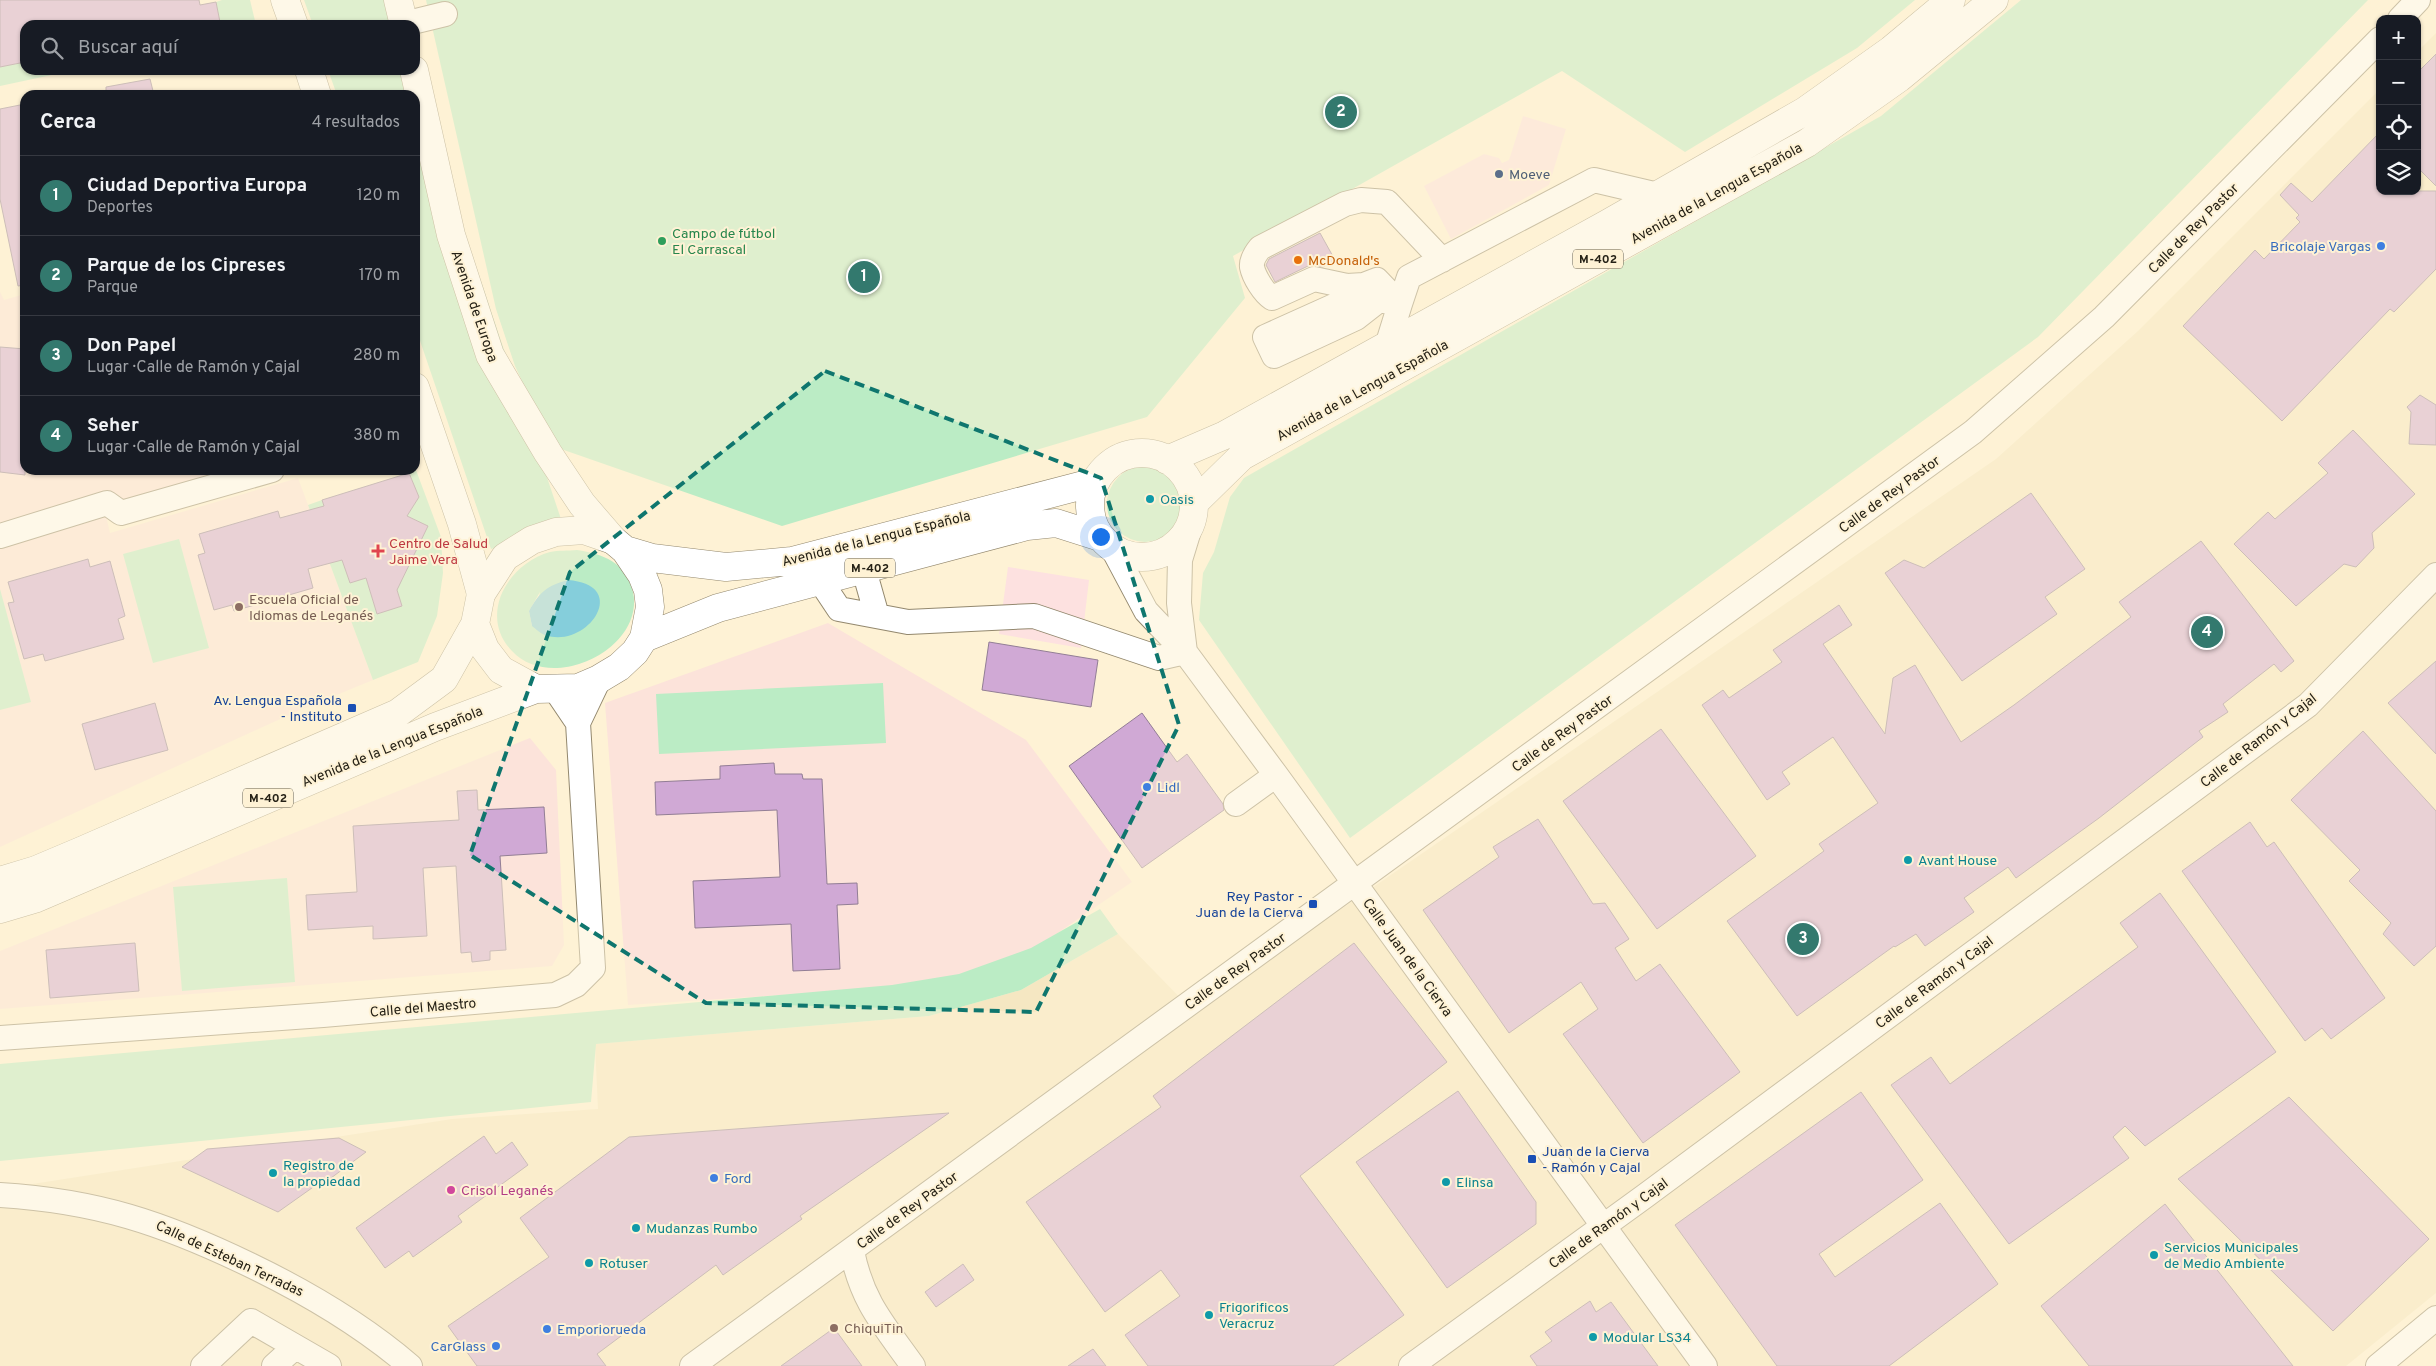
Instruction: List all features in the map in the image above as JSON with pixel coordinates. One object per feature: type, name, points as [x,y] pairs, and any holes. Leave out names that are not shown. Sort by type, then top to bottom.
[{"type":"main road","points":[[285,0],[292,20]]},
{"type":"main road","name":"Avenida de la Lengua Española","points":[[1167,460],[1225,435],[1658,195],[1805,111],[1891,50],[1951,0]]},
{"type":"main road","name":"Avenida de la Lengua Española","points":[[1193,513],[1242,456],[1807,143],[1891,84],[1994,0]]},
{"type":"main road","points":[[311,75],[315,90]]},
{"type":"main road","name":"Avenida de Europa","points":[[415,75],[419,90]]},
{"type":"main road","name":"Avenida de Europa","points":[[420,96],[452,235],[490,355],[552,459],[582,504],[619,545]]},
{"type":"main road","points":[[422,428],[466,537],[481,594]]},
{"type":"main road","points":[[1107,543],[1092,521],[1090,499],[1095,482],[1104,469],[1118,458],[1138,453],[1156,455],[1167,460],[1181,471],[1190,485],[1193,513]]},
{"type":"main road","name":"Avenida de la Lengua Española","points":[[619,545],[652,558],[726,567],[792,561],[1095,482]]},
{"type":"main road","name":"M-402","points":[[1107,543],[1130,556],[1149,557],[1166,551],[1182,539],[1193,513]]},
{"type":"main road","name":"Avenida de la Lengua Española","points":[[644,638],[718,608],[1027,526],[1056,523],[1107,543]]},
{"type":"main road","name":"M-402","points":[[475,624],[481,594],[505,557],[532,540],[556,532],[584,530],[619,545],[642,576],[648,590],[650,607],[644,638],[635,652],[619,667],[599,679],[578,688],[545,689]]},
{"type":"main road","points":[[475,624],[485,649],[500,670],[545,689]]},
{"type":"main road","name":"Avenida de la Lengua Española","points":[[0,881],[66,858],[398,713],[444,679],[475,624]]},
{"type":"main road","name":"Avenida de la Lengua Española","points":[[0,909],[37,898],[435,727],[545,689]]},
{"type":"street","points":[[2404,15],[2418,0]]},
{"type":"street","points":[[402,16],[445,14]]},
{"type":"street","name":"Calle de Rey Pastor","points":[[692,1366],[1973,432],[2104,317],[2376,43]]},
{"type":"street","points":[[1389,302],[1409,277],[1594,180],[1658,195]]},
{"type":"street","points":[[1387,346],[1389,302],[1376,280],[1364,285],[1347,286],[1314,279],[1272,298],[1265,294],[1252,266],[1254,255],[1268,243],[1345,204],[1361,200],[1387,202],[1442,260]]},
{"type":"street","points":[[0,536],[107,503],[121,513],[254,475]]},
{"type":"street","points":[[821,582],[839,610],[908,622],[1034,616],[1160,658],[1185,652],[1179,603],[1180,560],[1193,513]]},
{"type":"street","name":"Calle Juan de la Cierva","points":[[1107,543],[1146,611],[1185,652],[1705,1366]]},
{"type":"street","points":[[864,570],[877,616]]},
{"type":"street","name":"Calle de Ramón y Cajal","points":[[1412,1366],[2308,705],[2436,575]]},
{"type":"street","name":"Calle del Maestro","points":[[0,1038],[323,1015],[555,995],[576,985],[593,968],[578,723],[599,679]]},
{"type":"street","points":[[545,689],[578,723]]},
{"type":"street","points":[[1236,804],[1276,775]]},
{"type":"street","name":"Calle de Esteban Terradas","points":[[0,1195],[50,1198],[100,1207],[190,1236],[316,1298],[344,1315],[404,1364]]},
{"type":"street","points":[[852,1251],[856,1272],[868,1302],[913,1366]]},
{"type":"street","points":[[2378,1366],[2436,1318]]},
{"type":"street","points":[[203,1366],[251,1321],[328,1366]]},
{"type":"street","points":[[274,1366],[295,1347]]},
{"type":"highlighted area","points":[[825,371],[1101,478],[1179,725],[1036,1012],[706,1003],[470,855],[570,572]]},
{"type":"shaded area","points":[[2436,33],[2436,1293],[2346,1366],[0,1366],[0,1189],[452,1119],[598,1109],[595,1044],[929,1016],[1021,990],[1118,934],[1193,1011],[1996,459],[2138,331],[2376,93],[2376,195],[2421,195],[2421,48]]},
{"type":"shaded area","name":"Moeve","points":[[1523,116],[1566,129],[1549,185],[1451,239],[1424,186],[1484,154],[1499,158],[1502,163],[1509,160]]},
{"type":"shaded area","points":[[0,292],[4,300],[20,295],[20,475],[221,475],[0,533]]},
{"type":"shaded area","points":[[298,478],[373,680],[300,710],[0,847],[0,543],[105,512],[110,533]]},
{"type":"shaded area","points":[[1008,567],[1089,580],[1081,648],[999,634]]},
{"type":"shaded area","points":[[828,623],[1026,740],[1132,882],[1033,950],[959,975],[876,989],[628,1005],[605,703]]},
{"type":"shaded area","points":[[530,738],[556,770],[564,945],[552,966],[0,1009],[0,951]]},
{"type":"green space","points":[[222,0],[250,0],[255,20],[220,20],[216,2]]},
{"type":"green space","points":[[304,0],[387,0],[393,20],[311,20]]},
{"type":"green space","points":[[426,0],[1915,0],[1857,48],[1685,152],[1562,71],[1233,256],[1245,298],[1147,417],[782,526],[561,449],[528,394],[515,366],[496,309]]},
{"type":"green space","points":[[2021,0],[2368,0],[2038,337],[1350,838],[1199,620],[1203,573],[1214,552],[1230,497],[1244,478],[1881,116]]},
{"type":"green space","points":[[20,63],[20,75],[52,75],[0,86],[0,67]]},
{"type":"green space","points":[[330,75],[412,75],[417,90],[335,90]]},
{"type":"green space","points":[[420,100],[563,525],[491,549],[420,341]]},
{"type":"green space","points":[[1145,466],[1159,469],[1172,477],[1180,490],[1183,504],[1180,518],[1172,531],[1159,539],[1145,542],[1131,539],[1118,531],[1110,518],[1107,504],[1110,490],[1118,477],[1131,469]]},
{"type":"green space","points":[[410,475],[418,475],[441,537],[443,573],[437,616],[418,662],[373,680],[308,505],[322,500],[350,583],[366,578],[377,614],[402,606],[393,576],[402,580],[428,526],[407,516],[419,497]]},
{"type":"green space","points":[[179,539],[209,648],[153,663],[123,554]]},
{"type":"green space","points":[[577,550],[604,557],[612,561],[625,573],[633,592],[633,613],[625,631],[611,647],[592,659],[571,666],[549,668],[529,663],[512,651],[502,637],[498,622],[498,607],[502,593],[510,579],[535,558],[550,552]],"holes":[[[540,592],[532,626],[529,611]]]},
{"type":"green space","points":[[0,589],[31,702],[0,710]]},
{"type":"green space","points":[[883,683],[886,743],[659,754],[656,694]]},
{"type":"green space","points":[[287,878],[295,982],[182,991],[173,887]]},
{"type":"green space","points":[[1100,909],[1118,934],[1021,990],[929,1016],[596,1044],[591,1102],[0,1161],[0,1064],[892,985],[959,974],[1031,948]]},
{"type":"water","points":[[568,580],[587,584],[597,593],[600,604],[596,615],[588,626],[575,633],[561,637],[540,633],[532,626],[529,611],[537,599],[549,587]]},
{"type":"building","points":[[0,0],[199,0],[200,5],[216,2],[220,20],[20,20],[20,63],[0,67]]},
{"type":"building","points":[[2436,54],[2436,186],[2421,171],[2421,69]]},
{"type":"building","points":[[150,79],[153,90],[106,90],[106,87]]},
{"type":"building","points":[[20,105],[20,286],[18,286],[0,199],[0,109]]},
{"type":"building","points":[[2376,136],[2376,195],[2421,195],[2421,191],[2436,191],[2436,269],[2394,312],[2390,309],[2282,421],[2183,326],[2255,250],[2264,259],[2300,222],[2296,218],[2299,215],[2280,195],[2291,183],[2312,202]]},
{"type":"building","name":"McDonald's","points":[[1320,233],[1335,260],[1323,267],[1308,266],[1275,282],[1266,265],[1269,259]]},
{"type":"building","points":[[0,347],[20,349],[20,474],[0,472]]},
{"type":"building","points":[[2420,395],[2436,405],[2436,445],[2409,444],[2411,412],[2407,407]]},
{"type":"building","points":[[2353,430],[2415,494],[2372,533],[2374,548],[2356,567],[2344,564],[2296,606],[2234,544],[2268,512],[2275,519],[2328,473],[2318,463]]},
{"type":"building","points":[[403,475],[410,475],[419,497],[407,516],[428,526],[397,590],[402,606],[377,614],[366,578],[350,583],[342,560],[308,569],[313,588],[234,611],[232,605],[214,610],[198,555],[205,553],[199,534],[278,511],[280,518],[324,506],[322,500]]},
{"type":"building","points":[[2031,493],[2085,569],[2045,597],[2057,614],[1962,681],[1885,573],[1904,560],[1924,568]]},
{"type":"building","points":[[2201,541],[2294,661],[2281,672],[2274,664],[2223,704],[2228,712],[2199,731],[2203,737],[2099,818],[2016,878],[2008,867],[1964,898],[1974,912],[1925,946],[1916,934],[1894,946],[1797,1016],[1727,921],[1824,851],[1819,844],[1878,803],[1833,737],[1782,772],[1790,784],[1767,800],[1702,705],[1723,690],[1729,698],[1782,662],[1773,650],[1839,605],[1852,625],[1823,644],[1885,734],[1893,678],[1915,665],[1961,742],[2014,705],[2131,617],[2119,602]]},
{"type":"building","points":[[88,559],[90,567],[110,561],[125,616],[118,619],[124,639],[45,661],[43,654],[24,659],[8,603],[14,602],[8,582]]},
{"type":"building","points":[[989,642],[1098,660],[1091,707],[982,690]]},
{"type":"building","points":[[2436,661],[2436,754],[2388,703]]},
{"type":"building","points":[[155,703],[168,750],[95,770],[82,724]]},
{"type":"building","name":"Lidl","points":[[1142,713],[1177,762],[1187,754],[1223,804],[1224,810],[1142,868],[1069,766]]},
{"type":"building","points":[[1661,729],[1756,856],[1657,929],[1563,801]]},
{"type":"building","points":[[2363,731],[2436,811],[2436,946],[2414,966],[2383,934],[2391,923],[2349,881],[2360,870],[2291,800]]},
{"type":"building","points":[[774,763],[775,774],[802,774],[803,779],[822,779],[827,884],[857,883],[858,904],[837,905],[840,969],[793,971],[791,924],[695,928],[693,881],[780,877],[777,810],[656,815],[655,782],[720,779],[720,766]]},
{"type":"building","points":[[477,790],[478,810],[544,807],[547,853],[500,856],[506,950],[490,951],[490,960],[472,962],[471,952],[461,953],[456,866],[423,868],[427,936],[373,939],[373,926],[308,930],[306,895],[357,892],[353,826],[459,820],[457,791]]},
{"type":"building","points":[[1538,819],[1593,904],[1605,903],[1629,939],[1615,948],[1636,981],[1660,964],[1740,1072],[1643,1143],[1563,1034],[1598,1009],[1581,982],[1509,1033],[1423,910],[1499,857],[1493,847]]},
{"type":"building","points":[[2250,822],[2267,847],[2274,842],[2385,998],[2331,1039],[2322,1028],[2305,1041],[2182,871]]},
{"type":"building","points":[[2160,893],[2276,1052],[2145,1146],[2125,1126],[2113,1137],[2129,1158],[2009,1244],[1891,1085],[1931,1057],[1950,1084],[2138,947],[2120,923]]},
{"type":"building","points":[[135,943],[139,991],[50,998],[46,950]]},
{"type":"building","points":[[1354,943],[1447,1062],[1300,1176],[1404,1315],[1333,1366],[1148,1366],[1125,1335],[1180,1296],[1161,1270],[1105,1312],[1026,1202],[1161,1107],[1153,1096]]},
{"type":"building","name":"Elinsa","points":[[1458,1091],[1536,1202],[1536,1224],[1447,1288],[1356,1162]]},
{"type":"building","points":[[1861,1092],[1923,1180],[1819,1254],[1835,1277],[1940,1203],[1998,1284],[1889,1366],[1777,1366],[1675,1225]]},
{"type":"building","points":[[2289,1097],[2429,1239],[2333,1331],[2178,1179]]},
{"type":"building","points":[[949,1113],[800,1216],[802,1219],[723,1275],[716,1265],[597,1354],[606,1366],[477,1366],[448,1326],[549,1257],[520,1218],[629,1137]]},
{"type":"building","name":"Crisol Leganés","points":[[484,1136],[496,1154],[512,1142],[528,1165],[458,1216],[462,1222],[413,1257],[409,1251],[385,1268],[356,1228]]},
{"type":"building","name":"Registro de la propiedad","points":[[339,1138],[366,1152],[331,1178],[326,1178],[278,1212],[182,1167],[207,1149]]},
{"type":"building","name":"Servicios Municipales de Medio Ambiente","points":[[2165,1204],[2293,1366],[2089,1366],[2041,1306]]},
{"type":"building","points":[[963,1264],[974,1280],[936,1307],[925,1292]]},
{"type":"building","name":"Modular LS34","points":[[1590,1301],[1596,1312],[1611,1302],[1658,1366],[1537,1366],[1530,1356],[1552,1341],[1545,1332]]},
{"type":"building","points":[[834,1328],[862,1366],[781,1366]]},
{"type":"building","points":[[1093,1349],[1106,1366],[1068,1366]]},
{"type":"place","name":"Parque de los Cipreses","points":[[1341,112]]},
{"type":"place","name":"Moeve","points":[[1499,174]]},
{"type":"place","name":"Campo de fútbol El Carrascal","points":[[662,241]]},
{"type":"place","name":"Bricolaje Vargas","points":[[2381,246]]},
{"type":"place","name":"McDonald's","points":[[1298,260]]},
{"type":"place","name":"Ciudad Deportiva Europa","points":[[864,277]]},
{"type":"place","name":"Oasis","points":[[1150,499]]},
{"type":"place","name":"Centro de Salud Jaime Vera","points":[[378,551]]},
{"type":"place","name":"Escuela Oficial de Idiomas de Leganés","points":[[239,607]]},
{"type":"place","name":"Seher","points":[[2207,632]]},
{"type":"place","name":"Av. Lengua Española - Instituto","points":[[352,708]]},
{"type":"place","name":"Lidl","points":[[1147,787]]},
{"type":"place","name":"Avant House","points":[[1908,860]]},
{"type":"place","name":"Rey Pastor - Juan de la Cierva","points":[[1313,904]]},
{"type":"place","name":"Don Papel","points":[[1803,939]]},
{"type":"place","name":"Juan de la Cierva - Ramón y Cajal","points":[[1532,1159]]},
{"type":"place","name":"Registro de la propiedad","points":[[273,1173]]},
{"type":"place","name":"Ford","points":[[714,1178]]},
{"type":"place","name":"Elinsa","points":[[1446,1182]]},
{"type":"place","name":"Crisol Leganés","points":[[451,1190]]},
{"type":"place","name":"Mudanzas Rumbo","points":[[636,1228]]},
{"type":"place","name":"Servicios Municipales de Medio Ambiente","points":[[2154,1255]]},
{"type":"place","name":"Rotuser","points":[[589,1263]]},
{"type":"place","name":"Frigorificos Veracruz","points":[[1209,1315]]},
{"type":"place","name":"ChiquiTin","points":[[834,1328]]},
{"type":"place","name":"Emporiorueda","points":[[547,1329]]},
{"type":"place","name":"Modular LS34","points":[[1593,1337]]},
{"type":"place","name":"CarGlass","points":[[496,1346]]}]
